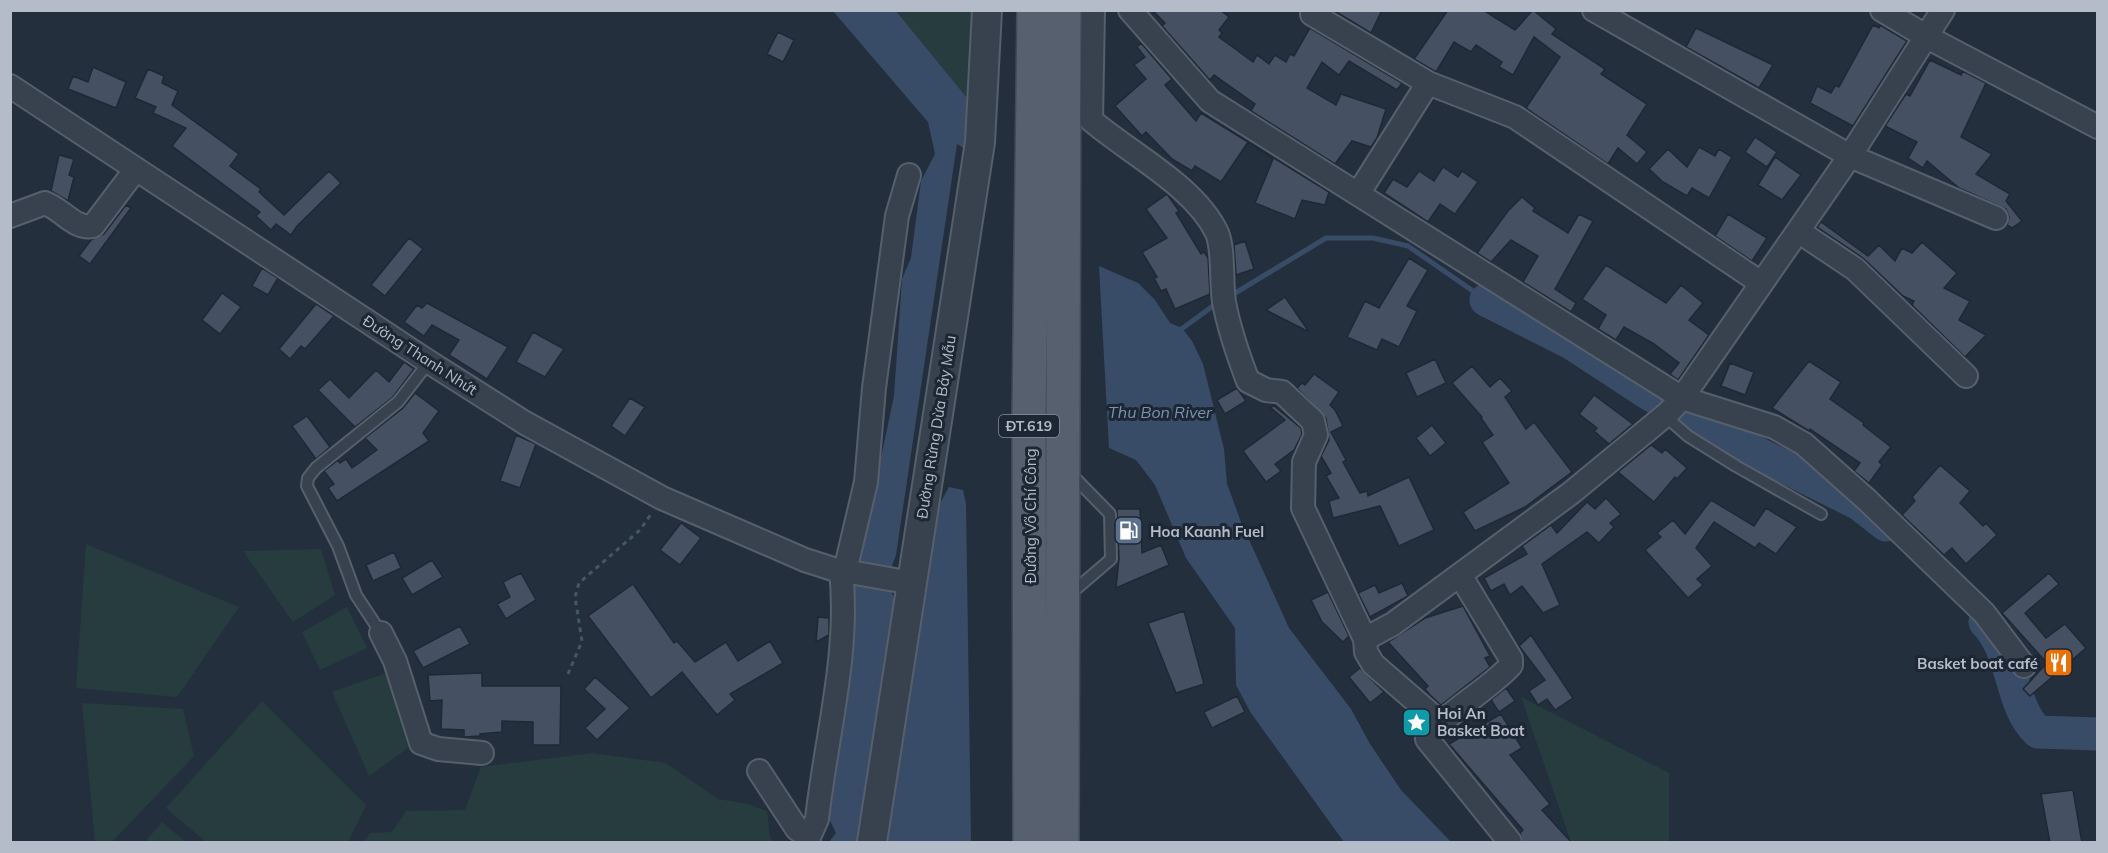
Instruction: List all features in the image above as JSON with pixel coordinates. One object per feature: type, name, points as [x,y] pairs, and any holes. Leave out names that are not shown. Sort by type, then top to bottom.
[{"type":"main road","name":"Đường Võ Chí Công","points":[[1030,843],[1029,404],[1034,10]]},
{"type":"main road","name":"Đường Võ Chí Công","points":[[1062,843],[1061,463],[1064,10]]},
{"type":"street","name":"Đường Rừng Dừa Bảy Mẫu","points":[[872,843],[907,582],[980,142],[987,10]]},
{"type":"street","points":[[1093,10],[1091,120],[1171,181],[1198,207],[1217,234],[1224,301],[1233,342],[1248,381],[1266,390],[1282,392],[1311,418],[1315,425],[1316,435],[1304,462],[1304,508],[1365,639],[1366,652],[1373,664],[1426,709],[1437,725]]},
{"type":"street","points":[[1130,10],[1210,101],[1358,194],[1671,409],[1774,427],[1804,444],[1867,500],[1984,613],[2024,666]]},
{"type":"street","points":[[1594,10],[1850,156],[1996,218]]},
{"type":"street","points":[[1882,10],[1927,37],[2097,127]]},
{"type":"street","points":[[1365,639],[1393,624],[1571,493],[1671,409],[1850,156],[1943,10]]},
{"type":"street","points":[[1312,14],[1428,83],[1515,117],[1761,283]]},
{"type":"street","points":[[1358,194],[1428,83]]},
{"type":"street","name":"Đường Thanh Nhứt","points":[[10,86],[525,423],[662,498],[814,563],[907,582]]},
{"type":"street","points":[[10,216],[45,203],[54,206],[80,226],[93,226],[136,169]]},
{"type":"street","points":[[759,771],[797,829],[809,837],[817,819],[841,650],[848,571],[866,482],[874,388],[897,216],[909,175]]},
{"type":"street","points":[[1798,231],[1855,268],[1966,376]]},
{"type":"street","points":[[1460,575],[1511,662],[1509,668],[1468,703],[1437,725],[1428,734],[1428,742],[1510,843]]},
{"type":"street","points":[[381,633],[394,661],[421,742],[438,749],[482,753]]},
{"type":"lane","points":[[381,633],[356,595],[338,546],[307,486],[308,478],[316,468],[398,402],[429,362]]},
{"type":"lane","points":[[1671,409],[1688,436],[1821,514]]},
{"type":"lane","points":[[1061,463],[1110,514],[1111,559],[1062,601]]},
{"type":"path","points":[[568,674],[582,641],[575,597],[579,583],[640,530],[662,498]]},
{"type":"green space","points":[[896,11],[978,11],[977,110]]},
{"type":"green space","points":[[86,544],[239,607],[177,697],[76,688]]},
{"type":"green space","points":[[321,549],[335,595],[293,622],[243,551]]},
{"type":"green space","points":[[347,607],[367,648],[320,670],[302,632]]},
{"type":"green space","points":[[386,673],[408,748],[369,776],[332,692]]},
{"type":"green space","points":[[1521,697],[1669,773],[1669,842],[1571,842]]},
{"type":"green space","points":[[262,701],[366,805],[348,842],[206,842],[166,808]]},
{"type":"green space","points":[[82,703],[183,709],[194,756],[112,842],[95,842]]},
{"type":"green space","points":[[592,753],[666,763],[718,799],[748,804],[767,811],[770,838],[774,842],[364,842],[370,833],[392,832],[406,811],[465,810],[481,767]]},
{"type":"green space","points":[[162,822],[186,842],[145,842]]},
{"type":"water","points":[[833,11],[896,11],[977,110],[974,154],[957,144],[896,555],[886,582],[894,597],[858,842],[829,842],[836,833],[827,814],[848,673],[856,576],[894,396],[902,279],[911,258],[921,181],[935,154],[928,122]]},
{"type":"water","name":"Thu Bon River","points":[[1099,266],[1138,283],[1155,300],[1170,323],[1182,328],[1192,341],[1203,364],[1224,449],[1227,484],[1241,522],[1289,628],[1351,709],[1370,744],[1401,790],[1451,842],[1344,842],[1251,713],[1236,685],[1235,628],[1186,558],[1155,485],[1136,460],[1109,448]]},
{"type":"water","points":[[949,487],[963,490],[966,504],[971,842],[884,842],[939,505]]},
{"type":"building","points":[[1152,10],[1220,10],[1229,17],[1219,30],[1222,33],[1219,37],[1253,62],[1257,55],[1269,64],[1275,55],[1286,62],[1290,54],[1294,56],[1310,28],[1402,83],[1397,90],[1349,61],[1339,75],[1322,62],[1307,88],[1336,105],[1341,94],[1386,109],[1377,138],[1371,147],[1352,141],[1335,164],[1251,111],[1255,104],[1214,75],[1210,80],[1162,26],[1165,23]]},
{"type":"building","points":[[1333,10],[1382,10],[1371,33]]},
{"type":"building","points":[[1448,10],[1483,10],[1515,30],[1533,10],[1556,29],[1552,34],[1605,69],[1601,74],[1647,104],[1627,135],[1647,152],[1637,164],[1618,148],[1608,164],[1526,108],[1560,57],[1534,37],[1513,75],[1499,67],[1502,62],[1476,45],[1471,52],[1454,42],[1436,72],[1414,59]]},
{"type":"building","points":[[1873,25],[1879,28],[1880,25],[1907,41],[1853,126],[1810,103],[1817,86],[1831,93],[1835,86],[1839,87]]},
{"type":"building","points":[[1696,28],[1773,65],[1759,88],[1686,47]]},
{"type":"building","points":[[778,32],[794,40],[783,62],[767,54]]},
{"type":"building","points":[[1141,43],[1172,79],[1165,85],[1196,121],[1201,113],[1248,142],[1221,182],[1195,166],[1192,171],[1172,159],[1146,132],[1142,136],[1115,106],[1146,79],[1134,65],[1145,57],[1137,47]]},
{"type":"building","points":[[1930,60],[1961,75],[1963,71],[1986,83],[1961,137],[1992,154],[1976,174],[2010,194],[2006,201],[2022,221],[2012,228],[2007,225],[2009,217],[2006,209],[1959,188],[1927,161],[1923,168],[1908,158],[1917,142],[1885,126],[1906,94],[1910,96]]},
{"type":"building","points":[[93,67],[126,82],[116,108],[68,89],[73,76],[88,82]]},
{"type":"building","points":[[148,69],[164,76],[162,83],[178,91],[172,105],[239,154],[230,166],[261,189],[259,192],[284,215],[329,171],[341,183],[297,226],[291,235],[276,224],[271,230],[256,216],[260,212],[172,146],[186,128],[153,113],[156,107],[135,98]]},
{"type":"building","points":[[1755,137],[1777,152],[1767,167],[1745,152]]},
{"type":"building","points":[[1248,142],[1329,192],[1325,205],[1302,200],[1295,219],[1255,203],[1273,159]]},
{"type":"building","points":[[1699,147],[1715,156],[1719,149],[1732,157],[1709,198],[1692,188],[1687,196],[1663,182],[1649,169],[1668,149],[1687,167]]},
{"type":"building","points":[[59,155],[74,159],[69,175],[74,177],[68,201],[51,191]]},
{"type":"building","points":[[1775,157],[1801,175],[1782,200],[1758,185]]},
{"type":"building","points":[[1443,167],[1458,177],[1462,171],[1478,182],[1455,214],[1440,204],[1428,222],[1384,193],[1393,179],[1407,187],[1419,171],[1434,181]]},
{"type":"building","points":[[1167,194],[1179,211],[1176,213],[1201,254],[1204,252],[1208,258],[1210,294],[1175,309],[1166,289],[1161,291],[1154,278],[1157,277],[1142,252],[1167,238],[1146,209]]},
{"type":"building","points":[[1522,197],[1535,208],[1533,211],[1568,233],[1579,214],[1593,221],[1555,289],[1576,303],[1571,312],[1523,282],[1538,256],[1511,240],[1491,262],[1477,253],[1508,211]]},
{"type":"building","points":[[126,205],[131,208],[90,264],[79,256],[91,240],[104,234]]},
{"type":"building","points":[[1728,214],[1767,238],[1752,261],[1715,236]]},
{"type":"building","points":[[1821,222],[1868,256],[1879,245],[1895,261],[1902,248],[1912,253],[1922,242],[1957,273],[1944,288],[1970,301],[1959,320],[1986,335],[1965,357],[1912,305],[1914,301],[1903,296],[1863,258],[1817,227]]},
{"type":"building","points":[[409,238],[423,249],[385,296],[371,285]]},
{"type":"building","points":[[1245,241],[1254,269],[1236,275],[1234,245]]},
{"type":"building","points":[[1409,258],[1428,270],[1407,306],[1417,311],[1399,347],[1382,339],[1377,350],[1347,337],[1365,301],[1379,308]]},
{"type":"building","points":[[1606,265],[1666,303],[1681,285],[1703,303],[1689,320],[1709,335],[1678,380],[1670,374],[1679,363],[1654,344],[1624,327],[1616,340],[1598,329],[1606,315],[1582,299]]},
{"type":"building","points":[[262,268],[278,278],[268,295],[252,286]]},
{"type":"building","points":[[222,293],[241,307],[220,334],[202,320]]},
{"type":"building","points":[[1285,297],[1309,332],[1266,310]]},
{"type":"building","points":[[427,303],[508,347],[487,379],[449,355],[459,340],[432,325],[424,336],[404,322],[417,305],[422,308]]},
{"type":"building","points":[[316,304],[334,316],[305,349],[301,346],[290,359],[279,349]]},
{"type":"building","points":[[533,332],[564,349],[545,377],[516,362]]},
{"type":"building","points":[[1435,359],[1446,383],[1417,397],[1406,373]]},
{"type":"building","points":[[1809,361],[1841,382],[1830,399],[1864,423],[1863,425],[1891,447],[1879,462],[1882,465],[1869,483],[1854,471],[1860,463],[1810,429],[1809,431],[1772,408]]},
{"type":"building","points":[[404,362],[414,369],[393,397],[355,427],[318,390],[330,379],[349,398],[376,370],[389,382]]},
{"type":"building","points":[[1730,363],[1754,372],[1745,395],[1721,386]]},
{"type":"building","points":[[1472,366],[1490,387],[1500,378],[1512,391],[1505,397],[1526,429],[1534,422],[1572,472],[1525,507],[1475,531],[1463,512],[1509,483],[1482,442],[1493,435],[1482,417],[1452,383]]},
{"type":"building","points":[[1314,374],[1339,392],[1330,405],[1343,426],[1331,432],[1346,460],[1343,462],[1360,493],[1367,491],[1368,496],[1409,477],[1434,530],[1399,546],[1380,506],[1333,518],[1329,501],[1339,498],[1326,476],[1331,473],[1321,456],[1329,440],[1326,418],[1297,388],[1302,383],[1305,385]]},
{"type":"building","points":[[1237,388],[1246,401],[1225,414],[1217,400]]},
{"type":"building","points":[[415,393],[439,411],[423,433],[429,441],[337,501],[328,488],[334,484],[324,471],[338,460],[340,463],[346,459],[352,468],[377,450],[365,438],[403,408]]},
{"type":"building","points":[[1594,395],[1633,424],[1609,444],[1594,431],[1597,428],[1579,414]]},
{"type":"building","points":[[630,398],[645,407],[625,436],[611,426]]},
{"type":"building","points":[[1273,405],[1301,428],[1302,434],[1294,450],[1275,464],[1281,471],[1266,482],[1243,451],[1285,420],[1271,408]]},
{"type":"building","points":[[307,416],[330,447],[316,459],[292,426]]},
{"type":"building","points":[[1432,425],[1446,443],[1430,456],[1416,438]]},
{"type":"building","points":[[516,435],[536,444],[520,488],[500,481]]},
{"type":"building","points":[[1651,445],[1662,453],[1665,449],[1687,468],[1677,479],[1675,477],[1654,502],[1618,472]]},
{"type":"building","points":[[1940,465],[1970,491],[1960,503],[1983,526],[1986,523],[1997,535],[1966,564],[1952,548],[1944,555],[1902,515],[1915,501],[1912,497]]},
{"type":"building","points":[[1606,498],[1621,514],[1610,523],[1614,527],[1599,543],[1587,532],[1542,564],[1560,605],[1543,613],[1522,586],[1510,595],[1504,584],[1491,591],[1484,578],[1527,554],[1522,546],[1551,525],[1557,533],[1587,502],[1595,509]]},
{"type":"building","points":[[1711,500],[1754,526],[1766,508],[1797,527],[1776,554],[1759,543],[1755,548],[1714,522],[1696,548],[1712,566],[1697,579],[1703,585],[1688,598],[1645,550],[1661,537],[1657,533],[1673,520],[1685,534]]},
{"type":"building","name":"Hoa Kaanh Fuel","points":[[1117,509],[1140,509],[1142,553],[1161,545],[1169,565],[1116,588],[1119,559]]},
{"type":"building","points":[[681,523],[701,538],[680,565],[660,550]]},
{"type":"building","points":[[394,552],[401,568],[373,581],[366,565]]},
{"type":"building","points":[[432,560],[443,577],[412,595],[402,578]]},
{"type":"building","points":[[521,573],[536,600],[506,619],[497,604],[510,597],[503,582]]},
{"type":"building","points":[[2049,573],[2059,584],[2025,613],[2046,638],[2065,624],[2086,648],[2030,696],[2023,689],[2047,663],[2002,613]]},
{"type":"building","points":[[1402,583],[1408,596],[1370,617],[1358,593],[1375,585],[1379,593]]},
{"type":"building","points":[[633,584],[674,643],[677,641],[695,662],[726,642],[738,661],[770,641],[783,663],[730,694],[735,700],[717,715],[682,672],[651,698],[588,616]]},
{"type":"building","points":[[1328,592],[1349,636],[1343,642],[1322,622],[1311,600]]},
{"type":"building","points":[[1463,606],[1490,656],[1485,658],[1490,667],[1441,705],[1425,689],[1428,686],[1388,642],[1425,618]]},
{"type":"building","points":[[1184,611],[1204,684],[1176,693],[1148,623]]},
{"type":"building","points":[[818,617],[829,618],[829,635],[816,642]]},
{"type":"building","points":[[460,626],[470,644],[423,668],[413,651]]},
{"type":"building","points":[[1531,635],[1573,698],[1555,710],[1547,699],[1538,705],[1529,691],[1545,680],[1519,646]]},
{"type":"building","points":[[1360,668],[1384,692],[1370,703],[1349,677]]},
{"type":"building","points":[[482,673],[482,686],[561,686],[560,745],[533,745],[533,722],[502,721],[502,732],[480,734],[480,736],[464,737],[464,730],[441,729],[442,700],[430,701],[428,675]]},
{"type":"building","points":[[595,677],[630,708],[597,740],[585,728],[605,709],[584,689]]},
{"type":"building","points":[[1506,688],[1515,701],[1499,712],[1491,700]]},
{"type":"building","points":[[1237,696],[1245,712],[1212,728],[1204,712]]},
{"type":"building","points":[[1501,714],[1522,748],[1510,755],[1550,804],[1542,810],[1572,843],[1523,843],[1520,833],[1523,830],[1449,744]]},
{"type":"building","points":[[2073,790],[2082,843],[2050,843],[2041,794]]},
{"type":"waterway","points":[[1232,295],[1326,238],[1373,238],[1408,246],[1486,300]]},
{"type":"waterway","points":[[1486,300],[1571,343],[1649,394],[1721,435],[1859,504],[1886,525]]},
{"type":"waterway","points":[[1176,333],[1217,303]]},
{"type":"waterway","points":[[1985,622],[1995,634],[2002,648],[2022,708],[2038,732],[2098,734]]},
{"type":"place","name":"Hoa Kaanh Fuel","points":[[1129,531]]},
{"type":"place","name":"Basket boat café","points":[[2059,663]]},
{"type":"place","name":"Hoi An Basket Boat","points":[[1416,722]]}]
